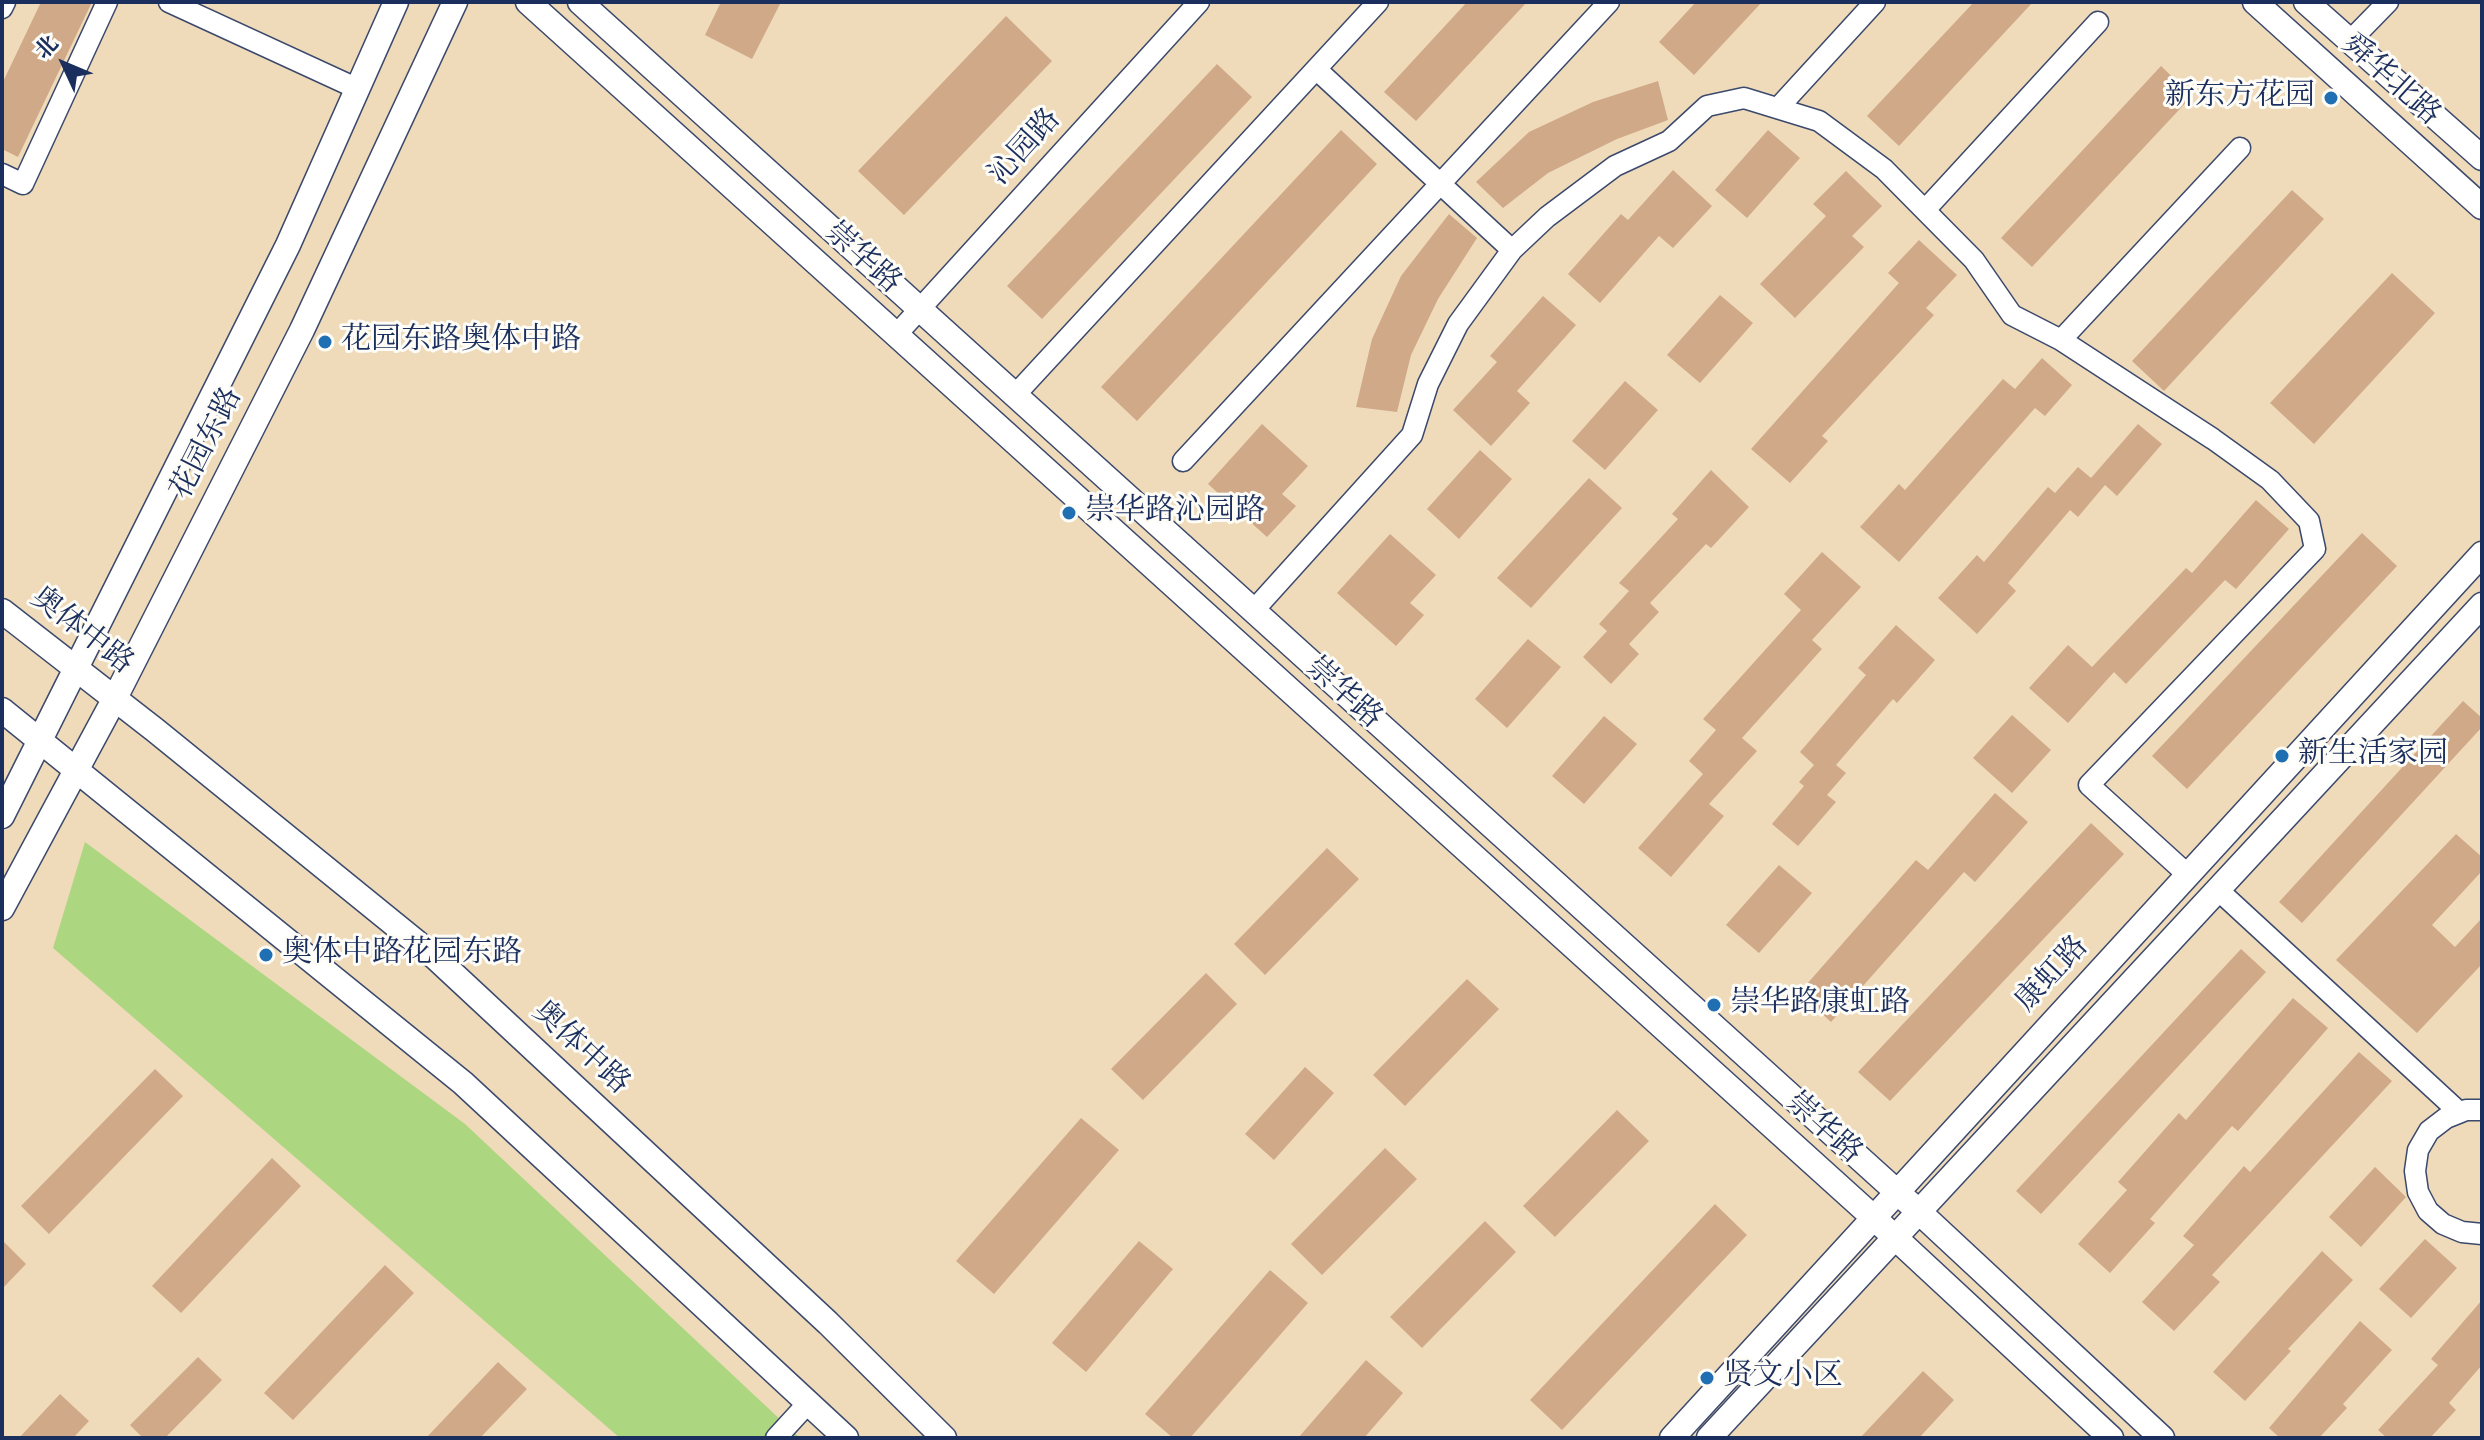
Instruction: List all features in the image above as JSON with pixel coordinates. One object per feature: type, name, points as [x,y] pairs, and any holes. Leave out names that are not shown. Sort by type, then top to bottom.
[{"type":"main road","name":"花园东路","points":[[2,816],[288,245],[396,2]]},
{"type":"main road","name":"花园东路","points":[[2,908],[115,698],[302,330],[455,2]]},
{"type":"main road","name":"崇华路","points":[[528,2],[1874,1218],[2111,1438]]},
{"type":"main road","name":"崇华路","points":[[580,2],[1917,1210],[2162,1438]]},
{"type":"main road","name":"舜华北路","points":[[2255,2],[2482,207]]},
{"type":"main road","name":"舜华北路","points":[[2306,2],[2482,158]]},
{"type":"main road","name":"康虹路","points":[[1672,1438],[2482,554]]},
{"type":"main road","name":"康虹路","points":[[1709,1438],[1917,1210],[2482,605]]},
{"type":"main road","name":"奥体中路","points":[[2,611],[115,698],[436,958],[828,1323],[944,1438]]},
{"type":"main road","points":[[2,710],[463,1083],[846,1438]]},
{"type":"street","points":[[2,8],[5,2]]},
{"type":"street","points":[[2,174],[23,184],[107,2]]},
{"type":"street","points":[[169,2],[358,89]]},
{"type":"street","name":"沁园路","points":[[897,334],[1199,2]]},
{"type":"street","points":[[1016,394],[1378,2]]},
{"type":"street","points":[[1183,461],[1609,2]]},
{"type":"street","points":[[1778,108],[1875,2]]},
{"type":"street","points":[[2350,41],[2388,2]]},
{"type":"street","points":[[1925,210],[2098,22]]},
{"type":"street","points":[[1316,69],[1512,250]]},
{"type":"street","points":[[1254,610],[1412,435],[1428,384],[1458,324],[1512,250],[1547,217],[1615,166],[1669,141],[1707,106],[1744,98],[1819,121],[1884,169],[1974,260],[2012,315],[2061,340],[2270,480],[2309,521],[2315,549],[2089,785],[2188,875]]},
{"type":"street","points":[[2061,340],[2240,148]]},
{"type":"street","points":[[2217,889],[2459,1112]]},
{"type":"street","points":[[2482,1110],[2459,1112],[2429,1131],[2418,1150],[2415,1171],[2418,1192],[2428,1211],[2443,1224],[2462,1232],[2482,1234]]},
{"type":"street","points":[[776,1438],[809,1402]]},
{"type":"green space","points":[[85,842],[465,1124],[800,1438],[620,1438],[53,948]]},
{"type":"building","points":[[41,2],[92,2],[18,157],[2,149],[2,84]]},
{"type":"building","points":[[721,2],[781,2],[752,59],[705,35]]},
{"type":"building","points":[[1467,2],[1527,2],[1416,121],[1384,92]]},
{"type":"building","points":[[1696,2],[1762,2],[1694,75],[1659,42]]},
{"type":"building","points":[[1974,2],[2033,2],[1899,146],[1867,116]]},
{"type":"building","points":[[1006,16],[1052,61],[904,215],[858,171]]},
{"type":"building","points":[[1217,64],[1252,97],[1042,319],[1007,286]]},
{"type":"building","points":[[2161,66],[2192,96],[2032,267],[2001,238]]},
{"type":"building","points":[[1658,81],[1668,120],[1617,139],[1548,173],[1503,208],[1476,182],[1529,132],[1593,102]]},
{"type":"building","points":[[1341,130],[1377,164],[1137,421],[1101,387]]},
{"type":"building","points":[[1768,130],[1800,158],[1747,218],[1715,190]]},
{"type":"building","points":[[1673,170],[1712,206],[1673,248],[1659,236],[1600,303],[1568,274],[1621,214],[1628,220]]},
{"type":"building","points":[[1846,171],[1882,206],[1852,236],[1864,247],[1795,318],[1760,284],[1826,216],[1813,204]]},
{"type":"building","points":[[2292,190],[2324,219],[2164,391],[2132,361]]},
{"type":"building","points":[[1449,214],[1477,238],[1438,299],[1411,355],[1397,412],[1356,407],[1372,339],[1401,276]]},
{"type":"building","points":[[1919,240],[1957,275],[1926,308],[1934,315],[1822,436],[1828,441],[1790,483],[1751,449],[1899,283],[1888,273]]},
{"type":"building","points":[[2392,273],[2435,313],[2314,444],[2270,403]]},
{"type":"building","points":[[1720,295],[1753,323],[1700,383],[1667,355]]},
{"type":"building","points":[[1543,296],[1576,325],[1517,391],[1530,403],[1491,446],[1453,410],[1497,362],[1490,356]]},
{"type":"building","points":[[2042,358],[2072,385],[2045,416],[2035,408],[1899,562],[1860,527],[1899,484],[1905,490],[2003,379],[2015,389]]},
{"type":"building","points":[[1625,381],[1658,410],[1605,470],[1572,441]]},
{"type":"building","points":[[1262,424],[1308,466],[1282,494],[1296,506],[1267,537],[1208,484]]},
{"type":"building","points":[[2138,424],[2162,444],[2117,496],[2105,485],[2078,517],[2070,510],[2008,583],[2016,591],[1977,634],[1938,598],[1977,555],[1984,562],[2048,487],[2055,493],[2078,467],[2091,478]]},
{"type":"building","points":[[1480,450],[1512,479],[1459,539],[1427,509]]},
{"type":"building","points":[[1711,470],[1749,507],[1711,548],[1706,544],[1650,603],[1659,612],[1629,644],[1639,654],[1611,684],[1583,657],[1607,631],[1599,624],[1629,591],[1619,583],[1678,519],[1672,514]]},
{"type":"building","points":[[1589,478],[1622,508],[1531,608],[1497,578]]},
{"type":"building","points":[[2256,500],[2289,529],[2236,589],[2225,580],[2126,684],[2114,672],[2068,723],[2029,688],[2068,645],[2092,667],[2186,568],[2192,573]]},
{"type":"building","points":[[2362,533],[2397,566],[2187,789],[2152,756]]},
{"type":"building","points":[[1390,534],[1436,575],[1410,603],[1424,615],[1396,646],[1337,593]]},
{"type":"building","points":[[1822,552],[1861,587],[1812,640],[1822,649],[1742,738],[1757,751],[1709,804],[1724,816],[1671,877],[1638,848],[1703,774],[1689,761],[1716,730],[1703,719],[1801,610],[1784,594]]},
{"type":"building","points":[[1896,625],[1935,660],[1897,703],[1893,699],[1836,765],[1846,773],[1827,795],[1836,802],[1798,846],[1772,824],[1804,786],[1799,782],[1814,765],[1800,752],[1866,675],[1858,668]]},
{"type":"building","points":[[1528,639],[1561,667],[1507,728],[1475,699]]},
{"type":"building","points":[[2463,701],[2482,718],[2482,727],[2302,923],[2279,902]]},
{"type":"building","points":[[2012,715],[2051,750],[2012,793],[1973,758]]},
{"type":"building","points":[[1604,716],[1637,744],[1584,804],[1552,776]]},
{"type":"building","points":[[1995,793],[2028,822],[1975,882],[1964,872],[1831,1022],[1799,993],[1916,860],[1928,870]]},
{"type":"building","points":[[2091,823],[2124,854],[1890,1101],[1858,1072]]},
{"type":"building","points":[[2456,834],[2482,857],[2482,871],[2432,925],[2455,947],[2482,918],[2482,964],[2417,1033],[2336,960]]},
{"type":"building","points":[[1327,848],[1359,879],[1265,975],[1234,944]]},
{"type":"building","points":[[1779,865],[1812,893],[1759,953],[1726,925]]},
{"type":"building","points":[[2241,949],[2266,972],[2041,1214],[2016,1191]]},
{"type":"building","points":[[1206,973],[1237,1004],[1143,1100],[1111,1069]]},
{"type":"building","points":[[1467,979],[1499,1009],[1405,1106],[1373,1075]]},
{"type":"building","points":[[2293,998],[2328,1028],[2238,1131],[2232,1126],[2150,1219],[2155,1223],[2110,1273],[2078,1244],[2127,1190],[2118,1182],[2179,1113],[2186,1120]]},
{"type":"building","points":[[2359,1052],[2392,1081],[2212,1275],[2220,1282],[2174,1331],[2142,1302],[2194,1245],[2183,1236],[2244,1166],[2250,1172]]},
{"type":"building","points":[[1305,1067],[1334,1093],[1274,1160],[1245,1134]]},
{"type":"building","points":[[155,1069],[183,1096],[49,1234],[21,1206]]},
{"type":"building","points":[[1617,1110],[1649,1141],[1555,1237],[1523,1206]]},
{"type":"building","points":[[1081,1118],[1119,1150],[994,1294],[956,1261]]},
{"type":"building","points":[[1385,1148],[1417,1179],[1322,1275],[1291,1244]]},
{"type":"building","points":[[272,1158],[301,1186],[181,1313],[152,1286]]},
{"type":"building","points":[[2375,1167],[2406,1197],[2361,1247],[2329,1217]]},
{"type":"building","points":[[1715,1204],[1747,1235],[1562,1430],[1530,1400]]},
{"type":"building","points":[[1485,1221],[1516,1252],[1422,1348],[1390,1317]]},
{"type":"building","points":[[2425,1239],[2457,1268],[2411,1318],[2379,1289]]},
{"type":"building","points":[[2,1240],[26,1264],[2,1289]]},
{"type":"building","points":[[1139,1241],[1173,1269],[1086,1372],[1052,1343]]},
{"type":"building","points":[[2322,1251],[2353,1280],[2288,1349],[2291,1351],[2245,1401],[2213,1372]]},
{"type":"building","points":[[385,1265],[414,1293],[293,1420],[264,1393]]},
{"type":"building","points":[[1270,1270],[1308,1303],[1190,1438],[1173,1438],[1145,1414]]},
{"type":"building","points":[[2482,1300],[2482,1365],[2449,1403],[2456,1410],[2430,1438],[2387,1438],[2378,1430],[2438,1365],[2431,1359]]},
{"type":"building","points":[[2360,1321],[2392,1350],[2343,1404],[2347,1408],[2319,1438],[2280,1438],[2269,1428]]},
{"type":"building","points":[[198,1357],[222,1380],[165,1438],[143,1438],[130,1425]]},
{"type":"building","points":[[1366,1360],[1403,1393],[1364,1438],[1298,1438]]},
{"type":"building","points":[[498,1362],[527,1389],[480,1438],[426,1438]]},
{"type":"building","points":[[1923,1371],[1954,1400],[1919,1438],[1860,1438]]},
{"type":"building","points":[[60,1394],[89,1421],[73,1438],[19,1438]]},
{"type":"place","name":"新东方花园","points":[[2331,98]]},
{"type":"place","name":"花园东路奥体中路","points":[[325,342]]},
{"type":"place","name":"崇华路沁园路","points":[[1069,513]]},
{"type":"place","name":"新生活家园","points":[[2282,756]]},
{"type":"place","name":"奥体中路花园东路","points":[[266,955]]},
{"type":"place","name":"崇华路康虹路","points":[[1714,1005]]},
{"type":"place","name":"贤文小区","points":[[1707,1378]]}]
